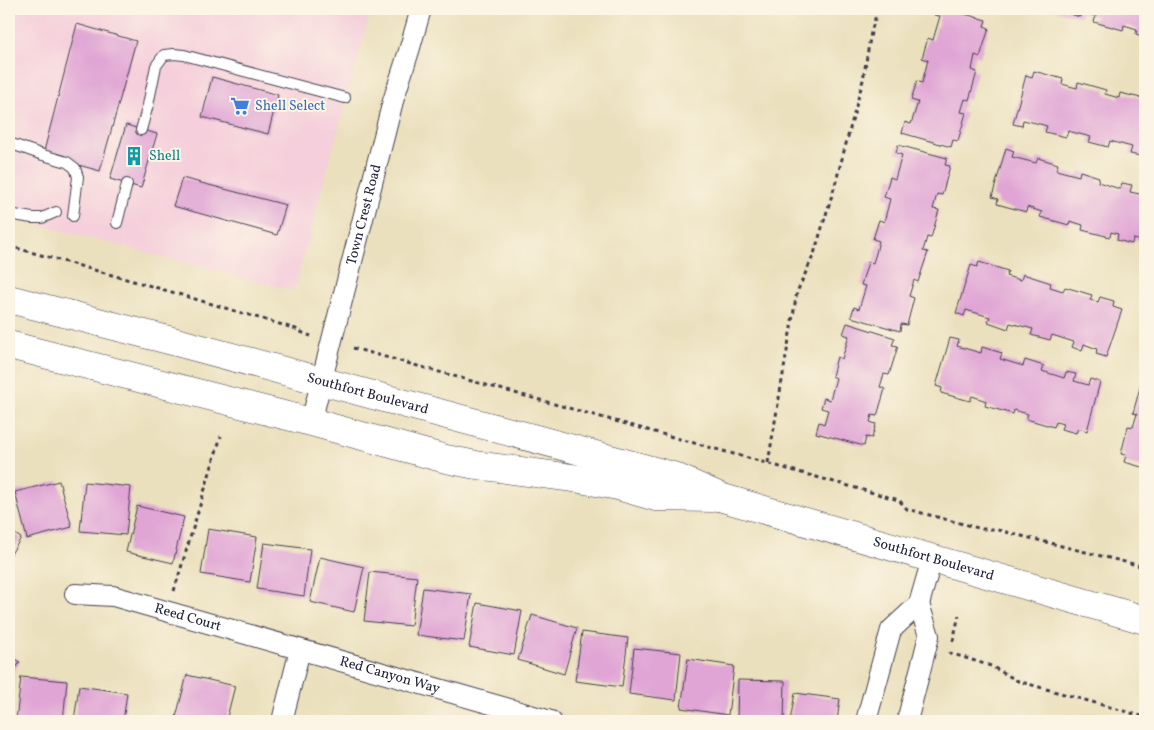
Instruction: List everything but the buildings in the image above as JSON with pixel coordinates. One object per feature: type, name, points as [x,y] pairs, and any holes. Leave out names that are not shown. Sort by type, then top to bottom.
[{"type":"street","name":"Town Crest Road","points":[[310,422],[393,101],[421,9]]},
{"type":"street","name":"Southfort Boulevard","points":[[9,299],[180,343],[673,476],[724,498],[1145,620]]},
{"type":"street","name":"Southfort Boulevard","points":[[9,345],[446,459],[580,478],[656,497],[724,498]]},
{"type":"street","points":[[866,721],[891,630],[919,604],[932,559]]},
{"type":"street","name":"Reed Court","points":[[75,594],[113,596],[300,650]]},
{"type":"street","points":[[907,721],[929,636],[919,604]]},
{"type":"street","points":[[282,721],[300,650]]},
{"type":"street","name":"Red Canyon Way","points":[[300,650],[551,721]]},
{"type":"lane","points":[[141,130],[150,98],[155,68],[164,55],[168,54],[184,55],[344,98]]},
{"type":"lane","points":[[9,143],[68,162],[75,168],[78,177],[72,216]]},
{"type":"lane","points":[[117,223],[127,184]]},
{"type":"lane","points":[[9,214],[42,218],[56,212]]},
{"type":"path","points":[[768,464],[797,292],[814,254],[835,185],[863,80],[871,32],[878,9]]},
{"type":"path","points":[[9,246],[287,326],[302,333]]},
{"type":"path","points":[[357,348],[899,500],[907,509],[982,530],[994,529],[1145,567]]},
{"type":"path","points":[[168,612],[220,436]]},
{"type":"path","points":[[958,615],[950,653],[991,666],[1018,681],[1145,717]]},
{"type":"shaded area","points":[[15,9],[371,9],[294,291],[9,217],[9,27]]},
{"type":"place","name":"Shell Select","points":[[240,106]]},
{"type":"place","name":"Shell","points":[[134,156]]}]
